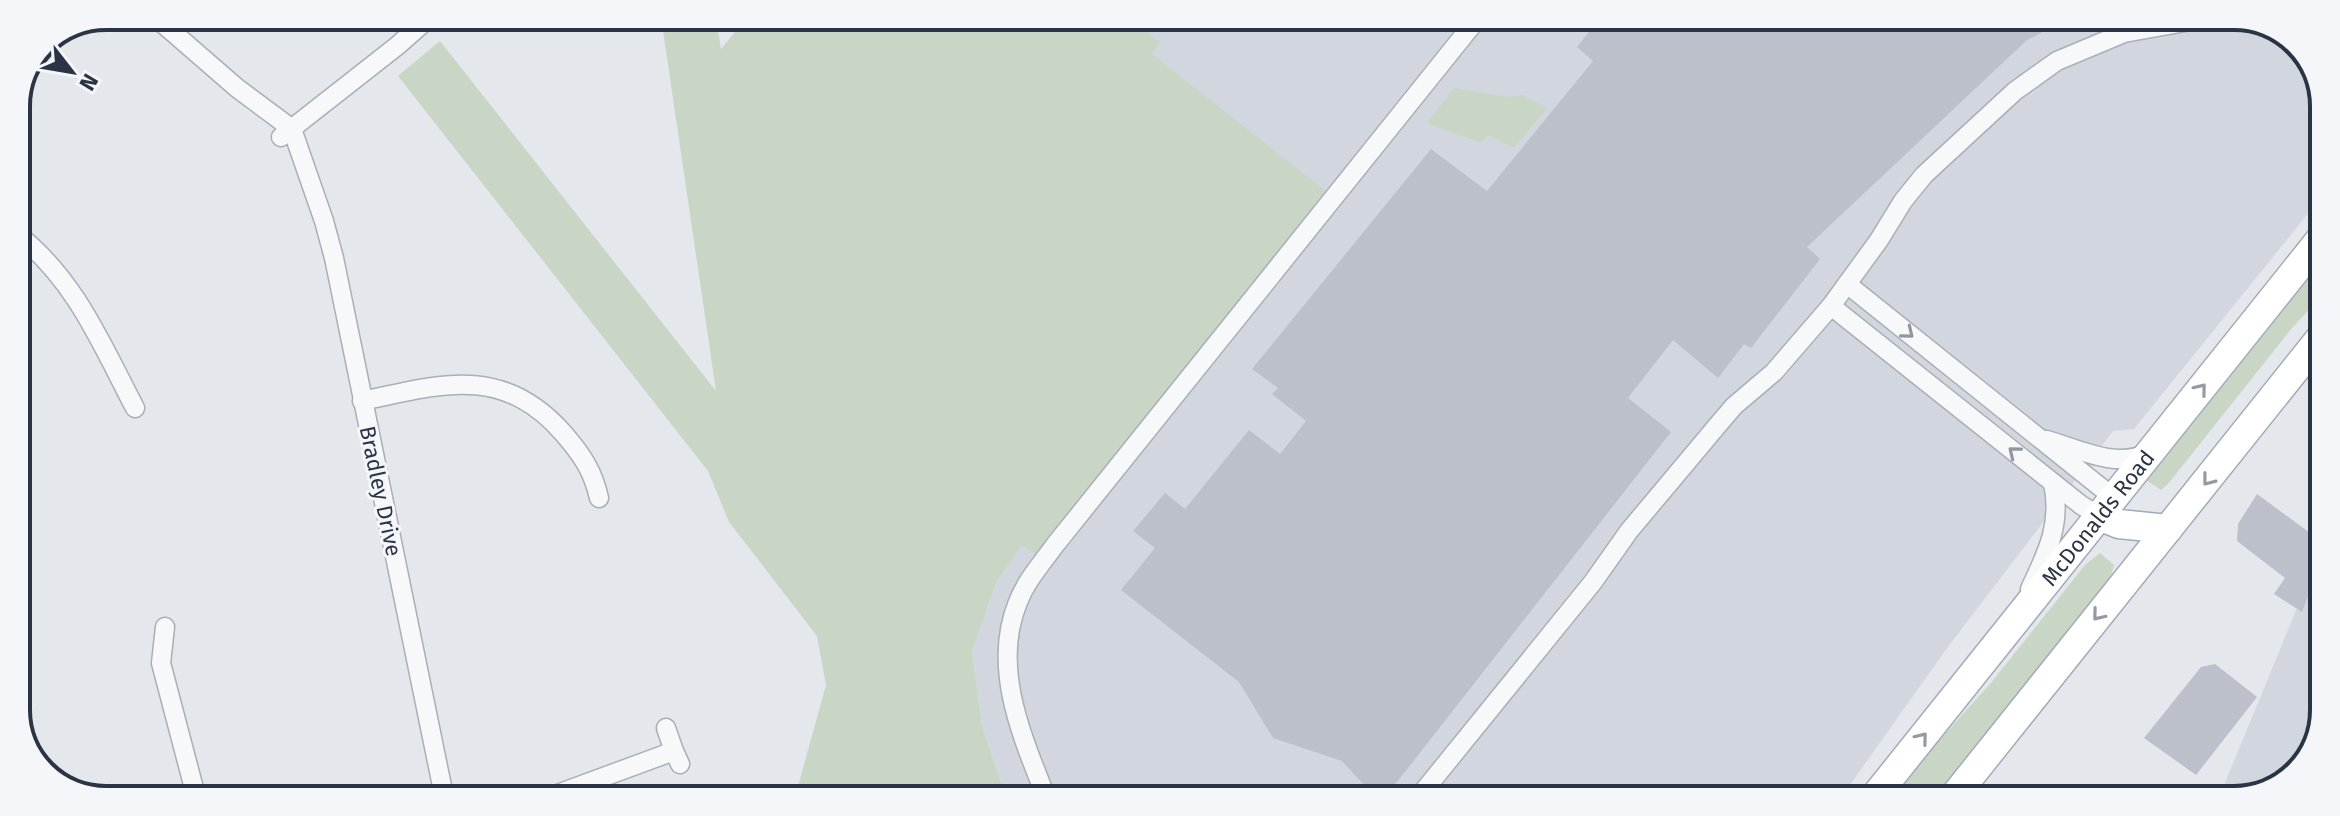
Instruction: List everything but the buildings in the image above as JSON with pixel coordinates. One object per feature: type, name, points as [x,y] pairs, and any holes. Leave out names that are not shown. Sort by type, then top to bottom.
[{"type":"main road","name":"McDonalds Road","points":[[1883,786],[2310,252]]},
{"type":"main road","points":[[1962,786],[2310,351]]},
{"type":"main road","points":[[2106,507],[2138,514],[2168,529]]},
{"type":"street","name":"Bradley Drive","points":[[170,30],[287,133],[290,161],[311,188],[324,221],[442,786]]},
{"type":"street","points":[[287,133],[414,30]]},
{"type":"street","points":[[1042,786],[1011,695],[1006,668],[1013,615],[1027,585],[1055,545],[1468,30]]},
{"type":"street","points":[[1428,786],[1697,448],[1734,406],[1788,357],[1831,306],[1912,189],[1959,142],[2035,76],[2068,56],[2137,30]]},
{"type":"street","points":[[30,244],[64,280],[135,408]]},
{"type":"street","points":[[1847,284],[2037,437],[2106,507]]},
{"type":"street","points":[[1831,306],[2053,483],[2106,507]]},
{"type":"street","points":[[362,401],[440,385],[472,385],[504,391],[525,400],[555,424],[587,463],[599,498]]},
{"type":"street","points":[[2037,437],[2121,461],[2138,458],[2152,450]]},
{"type":"street","points":[[2015,621],[2053,533],[2057,513],[2053,483]]},
{"type":"street","points":[[165,627],[161,663],[193,786]]},
{"type":"street","points":[[584,786],[677,757],[666,728]]},
{"type":"shaded area","points":[[1149,30],[2249,31],[2268,38],[2288,52],[2300,68],[2309,91],[2310,211],[2134,429],[2113,431],[1947,648],[1849,786],[1002,786],[982,725],[972,652],[996,583],[1022,544],[1036,554],[1151,54],[1147,33]]},
{"type":"shaded area","points":[[2310,577],[2310,710],[2306,735],[2288,764],[2268,778],[2244,785],[2224,786]]},
{"type":"green space","points":[[663,30],[718,30],[721,49],[736,30],[1150,30],[1148,33],[1160,43],[1152,54],[1327,192],[1151,416],[1036,555],[1022,545],[996,583],[972,652],[982,725],[1002,786],[798,786],[826,685],[817,636],[729,522],[708,471],[398,76],[440,41],[716,391]]},
{"type":"green space","points":[[1454,88],[1509,97],[1523,95],[1547,108],[1514,148],[1488,135],[1481,143],[1427,123]]},
{"type":"green space","points":[[2310,268],[2310,309],[2168,484],[2161,490],[2146,480]]},
{"type":"green space","points":[[2100,553],[2114,565],[2110,579],[1951,786],[1898,786],[1990,684],[2085,565]]}]
